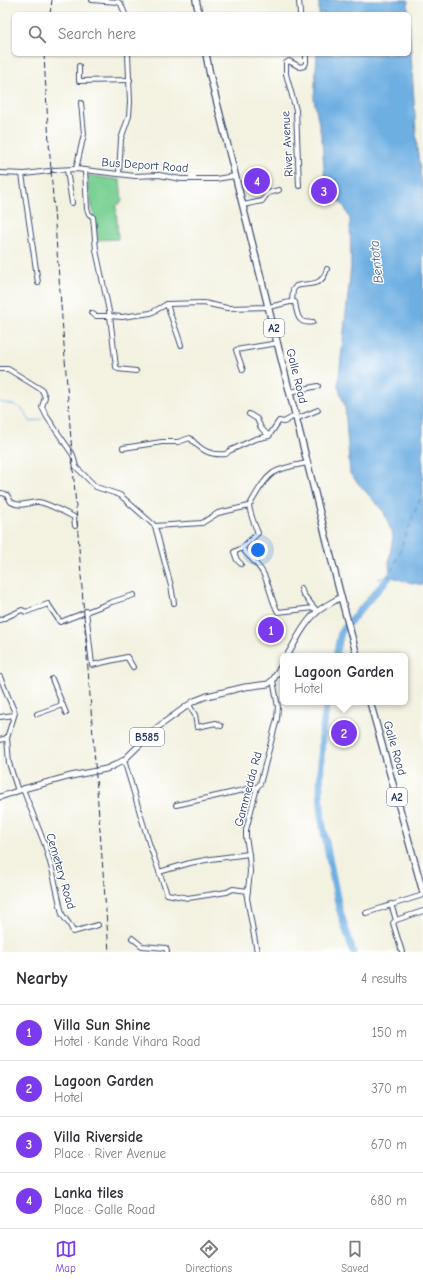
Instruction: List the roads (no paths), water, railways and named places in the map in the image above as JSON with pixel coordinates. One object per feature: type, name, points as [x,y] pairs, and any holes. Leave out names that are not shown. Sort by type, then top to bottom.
[{"type":"highway","points":[[196,0],[199,12]]},
{"type":"highway","name":"Galle Road","points":[[206,56],[307,463],[356,653]]},
{"type":"highway","name":"Galle Road","points":[[371,705],[423,894]]},
{"type":"main road","points":[[289,653],[316,610],[328,604],[342,600]]},
{"type":"main road","points":[[273,680],[280,668]]},
{"type":"main road","name":"B585","points":[[0,797],[72,776],[106,769],[124,760],[158,727],[194,701],[207,696],[246,687],[268,684],[273,680]]},
{"type":"street","points":[[92,0],[118,1],[122,4],[124,12]]},
{"type":"street","points":[[299,0],[300,12]]},
{"type":"street","points":[[119,174],[121,140],[128,116],[130,102],[128,56]]},
{"type":"street","name":"River Avenue","points":[[299,186],[296,110],[289,87],[286,63],[289,61],[300,67],[304,66],[306,63],[306,56]]},
{"type":"street","points":[[78,66],[79,80],[130,80]]},
{"type":"street","points":[[76,169],[84,134],[81,103]]},
{"type":"street","name":"Bus Deport Road","points":[[0,173],[22,174],[76,169],[135,176],[159,175],[181,179],[216,179],[235,176]]},
{"type":"street","points":[[67,170],[72,203]]},
{"type":"street","points":[[85,170],[87,209],[89,214],[93,217],[96,250],[110,316],[116,367],[136,371]]},
{"type":"street","points":[[22,174],[38,283]]},
{"type":"street","points":[[243,205],[262,201],[268,193],[279,190]]},
{"type":"street","points":[[292,302],[293,290],[296,286],[317,283],[325,275],[327,269]]},
{"type":"street","points":[[91,313],[96,316],[122,317],[151,312],[167,304],[204,303],[226,308],[269,308],[292,302]]},
{"type":"street","points":[[292,302],[295,302],[298,316],[302,322],[313,322]]},
{"type":"street","points":[[167,304],[181,345]]},
{"type":"street","points":[[243,370],[236,350],[278,343]]},
{"type":"street","points":[[0,369],[8,369],[42,390],[45,397],[42,407],[47,417],[73,455],[76,467],[96,487],[120,495],[155,526],[174,603]]},
{"type":"street","points":[[290,392],[318,386]]},
{"type":"street","points":[[123,448],[162,442],[178,442],[190,438],[202,449],[217,456],[226,454],[229,451],[255,440],[269,436],[279,421],[284,422],[318,410]]},
{"type":"street","points":[[249,414],[257,419],[260,428],[269,436]]},
{"type":"street","points":[[240,564],[234,552],[242,548],[258,533],[256,525],[253,523],[249,506],[257,490],[274,473],[285,468],[307,463]]},
{"type":"street","points":[[0,493],[5,493],[11,502],[15,504],[22,505],[40,502],[74,516],[75,526]]},
{"type":"street","points":[[155,526],[202,523],[218,513],[249,506]]},
{"type":"street","points":[[242,548],[262,572],[272,603],[278,612],[316,610]]},
{"type":"street","points":[[301,588],[303,594],[316,610]]},
{"type":"street","points":[[0,620],[22,610],[26,612],[48,604],[60,622],[134,595]]},
{"type":"street","points":[[86,612],[92,665],[127,657],[134,666]]},
{"type":"street","points":[[0,677],[15,713],[7,738],[10,765],[21,790]]},
{"type":"street","points":[[52,679],[66,713]]},
{"type":"street","name":"Gammedda Rd","points":[[256,952],[247,898],[250,872],[246,830],[277,719],[278,707],[273,680]]},
{"type":"street","points":[[37,714],[62,705]]},
{"type":"street","points":[[188,705],[194,715],[197,727],[216,723],[222,726]]},
{"type":"street","points":[[0,718],[14,715]]},
{"type":"street","points":[[0,740],[7,738]]},
{"type":"street","points":[[124,760],[149,843],[167,894],[188,898],[227,892],[232,889],[248,891]]},
{"type":"street","points":[[176,805],[257,787]]},
{"type":"street","name":"Cemetery Road","points":[[21,790],[45,845],[62,914],[71,925],[73,932],[98,925]]},
{"type":"street","points":[[159,872],[204,860],[249,854]]},
{"type":"street","points":[[366,913],[423,894]]},
{"type":"street","points":[[391,904],[396,920]]},
{"type":"street","points":[[402,952],[393,923],[396,920],[423,911]]},
{"type":"street","points":[[132,938],[142,946],[166,948],[167,952]]},
{"type":"water","points":[[319,0],[408,0],[408,12],[319,12]]},
{"type":"water","name":"Bentota","points":[[411,54],[417,148],[423,193],[423,585],[390,576],[389,562],[393,536],[384,512],[350,474],[345,406],[338,386],[351,267],[350,219],[344,206],[332,195],[328,183],[325,182],[322,139],[314,99],[317,56],[411,56]]},
{"type":"waterway","points":[[0,402],[20,407],[31,422],[42,419]]},
{"type":"waterway","points":[[337,653],[341,632],[390,576]]},
{"type":"waterway","points":[[327,705],[322,733],[320,791],[322,822],[339,908],[353,952]]},
{"type":"railway","points":[[50,12],[52,0]]},
{"type":"railway","points":[[44,56],[49,143],[109,952]]},
{"type":"place","name":"Lanka tiles","points":[[257,181]]},
{"type":"place","name":"Villa Riverside","points":[[324,191]]},
{"type":"place","name":"Villa Sun Shine","points":[[271,630]]},
{"type":"place","name":"Lagoon Garden","points":[[344,733]]}]
